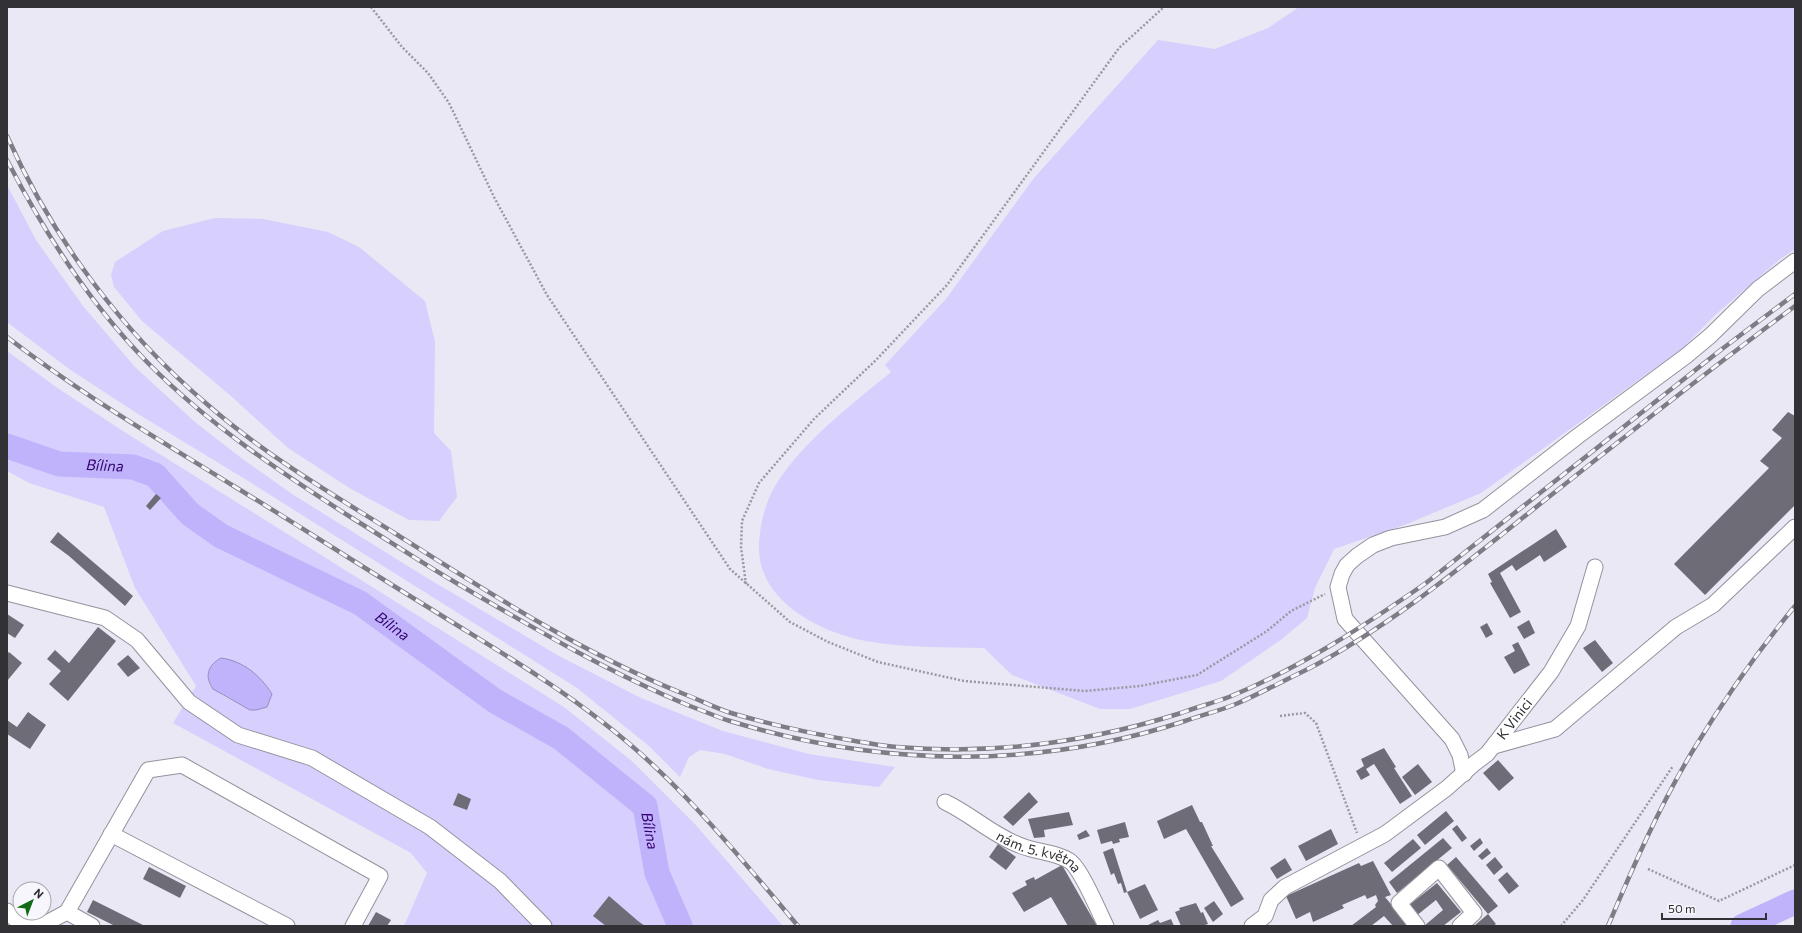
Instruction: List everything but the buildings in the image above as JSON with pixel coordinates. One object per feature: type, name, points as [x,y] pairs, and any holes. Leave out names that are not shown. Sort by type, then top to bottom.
[{"type":"street","points":[[1464,774],[1460,755],[1452,739],[1345,619],[1338,587],[1342,574],[1347,565],[1373,545],[1391,538],[1445,527],[1483,510],[1578,436],[1686,356],[1710,336],[1758,288],[1795,261]]},
{"type":"street","points":[[1494,746],[1555,729],[1676,627],[1713,605],[1795,527]]},
{"type":"street","name":"K Vinici","points":[[1362,846],[1385,834],[1464,774],[1494,746],[1551,672],[1578,626],[1595,567]]},
{"type":"street","points":[[7,593],[105,618],[136,640],[189,702],[238,735],[312,758],[430,827],[500,881],[544,926]]},
{"type":"street","points":[[41,926],[66,912],[148,770],[182,765],[380,876],[353,926]]},
{"type":"street","name":"nám. 5. května","points":[[945,802],[961,810],[1019,846],[1061,857],[1072,862],[1106,926]]},
{"type":"street","points":[[111,834],[287,926]]},
{"type":"street","points":[[1252,926],[1267,921],[1271,900],[1285,887],[1362,846]]},
{"type":"street","points":[[1417,926],[1399,903],[1439,868],[1474,913],[1460,926]]},
{"type":"street","points":[[7,911],[15,919],[34,926]]},
{"type":"street","points":[[66,912],[92,926]]},
{"type":"path","points":[[370,7],[402,47],[428,73],[449,103],[494,197],[547,295],[630,417],[658,464],[707,533],[730,570],[790,622],[828,642],[878,662],[964,681],[1085,691],[1140,686],[1197,675],[1267,631],[1291,611],[1338,587]]},
{"type":"path","points":[[746,584],[741,547],[742,521],[759,483],[814,419],[876,360],[947,285],[1119,48],[1164,7]]},
{"type":"path","points":[[1280,716],[1305,713],[1316,723],[1362,846]]},
{"type":"path","points":[[1561,926],[1583,900],[1673,766]]},
{"type":"path","points":[[1648,869],[1719,901],[1795,866]]},
{"type":"shaded area","points":[[1299,7],[1795,7],[1795,249],[1779,260],[1715,315],[1683,348],[1481,493],[1407,524],[1334,549],[1315,588],[1307,618],[1282,639],[1221,681],[1130,709],[1100,709],[1012,675],[984,648],[910,646],[866,641],[848,637],[829,630],[794,610],[779,597],[768,582],[761,564],[759,544],[768,500],[775,486],[787,469],[828,424],[891,372],[885,365],[946,299],[1034,178],[1158,40],[1215,49],[1268,28]]},
{"type":"shaded area","points":[[7,185],[36,240],[83,306],[135,367],[195,422],[240,457],[292,494],[427,578],[559,656],[641,698],[723,731],[809,754],[895,767],[879,787],[818,780],[768,769],[725,754],[700,750],[689,757],[680,777],[649,746],[577,688],[240,476],[138,414],[69,369],[7,322]]},
{"type":"shaded area","points":[[215,218],[263,219],[328,232],[359,247],[425,301],[435,342],[434,433],[451,451],[457,497],[439,521],[409,520],[351,489],[288,448],[231,396],[142,321],[114,287],[111,275],[115,262],[163,231]]},
{"type":"shaded area","points":[[7,351],[56,387],[126,433],[564,707],[633,762],[694,823],[783,926],[404,926],[427,873],[411,853],[173,723],[196,686],[135,588],[104,507],[29,483],[7,471]],"holes":[[[242,664],[259,677],[250,710],[223,696],[209,684],[208,673]]]},
{"type":"shaded area","points":[[221,658],[237,662],[250,670],[262,681],[272,694],[267,707],[250,710],[213,689],[208,675],[210,667]]},
{"type":"waterway","name":"Bílina","points":[[7,446],[59,464],[133,467],[155,475],[190,514],[221,536],[360,603],[495,701],[561,738],[645,806],[657,873],[680,926]]},
{"type":"waterway","name":"Bílina","points":[[1743,926],[1795,902]]},
{"type":"railway","points":[[7,136],[25,174],[46,211],[92,282],[147,347],[177,377],[252,441],[323,489],[501,600],[573,641],[646,678],[731,713],[824,735],[892,747],[969,749],[1040,744],[1076,739],[1112,732],[1181,713],[1229,697],[1281,673],[1331,645],[1426,583],[1722,349],[1795,294]]},
{"type":"railway","points":[[7,160],[37,214],[70,267],[87,292],[127,340],[171,385],[220,427],[298,483],[428,566],[511,615],[569,648],[659,693],[725,719],[787,736],[843,747],[901,754],[958,757],[1015,755],[1072,748],[1129,737],[1230,706],[1304,671],[1367,635],[1426,594],[1667,404],[1795,306]]},
{"type":"railway","points":[[7,337],[61,377],[117,414],[520,664],[584,708],[632,746],[683,794],[730,846],[798,926]]},
{"type":"railway","points":[[1608,926],[1668,794],[1692,752],[1741,677],[1795,606]]}]
